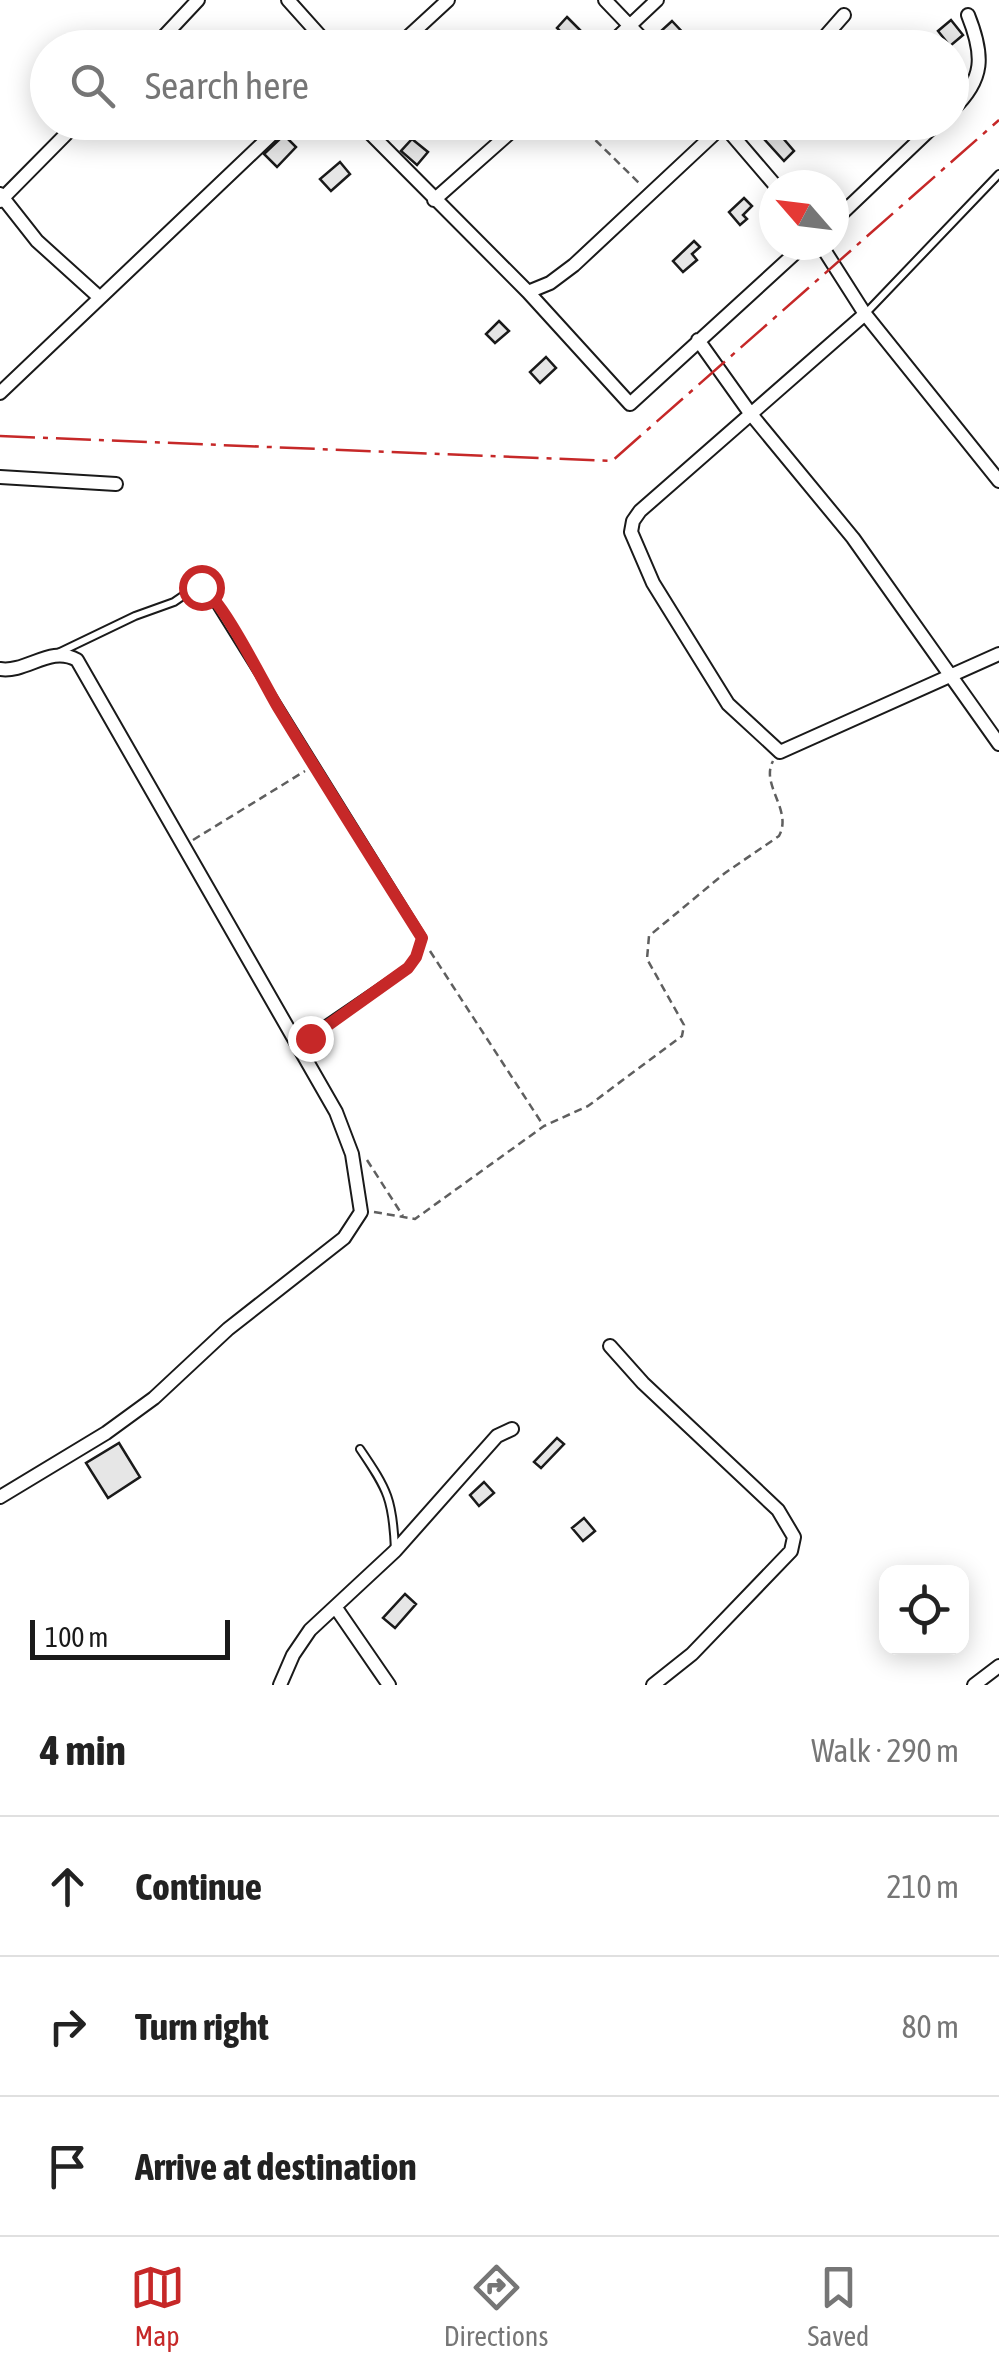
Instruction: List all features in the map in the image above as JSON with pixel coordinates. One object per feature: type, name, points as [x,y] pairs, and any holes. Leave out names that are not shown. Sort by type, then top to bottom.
[{"type":"street","points":[[170,30],[198,0]]},
{"type":"street","points":[[288,0],[315,30]]},
{"type":"street","points":[[416,30],[448,0]]},
{"type":"street","points":[[606,0],[634,30]]},
{"type":"street","points":[[626,30],[656,0]]},
{"type":"street","points":[[831,30],[844,15]]},
{"type":"street","points":[[968,15],[982,59],[969,88]]},
{"type":"street","points":[[60,140],[1,198],[37,240],[99,297]]},
{"type":"street","points":[[0,393],[266,140]]},
{"type":"street","points":[[376,140],[528,292],[630,404],[787,260]]},
{"type":"street","points":[[434,200],[502,140]]},
{"type":"street","points":[[528,292],[550,283],[574,265],[707,140]]},
{"type":"street","points":[[738,140],[763,170]]},
{"type":"street","points":[[849,206],[919,140]]},
{"type":"street","points":[[831,260],[865,314],[999,480]]},
{"type":"street","points":[[865,314],[640,511],[630,532],[652,583],[728,704],[780,752],[999,654]]},
{"type":"street","points":[[698,340],[750,412],[853,538],[999,744]]},
{"type":"street","points":[[0,477],[116,484]]},
{"type":"street","points":[[0,668],[15,668],[58,654],[77,660],[336,1112],[352,1154],[361,1212],[344,1238],[228,1330],[154,1398],[106,1433],[0,1496]]},
{"type":"street","points":[[610,1346],[643,1383],[778,1510],[794,1537],[792,1550],[692,1654],[653,1685]]},
{"type":"street","points":[[280,1685],[310,1630],[395,1551],[496,1436],[512,1429]]},
{"type":"street","points":[[336,1608],[389,1685]]},
{"type":"street","points":[[974,1685],[999,1666]]},
{"type":"lane","points":[[865,314],[999,174]]},
{"type":"lane","points":[[58,654],[174,602],[193,589],[206,589],[422,938],[408,968],[314,1032],[302,1054]]},
{"type":"lane","points":[[360,1449],[394,1508],[395,1551]]},
{"type":"path","points":[[595,140],[650,196]]},
{"type":"path","points":[[361,1212],[415,1219],[544,1126],[588,1106],[682,1036],[684,1024],[647,960],[648,936],[711,884],[780,836],[784,815],[769,768],[780,752]]},
{"type":"path","points":[[183,846],[314,766]]},
{"type":"path","points":[[422,938],[544,1126]]},
{"type":"path","points":[[366,1158],[405,1218]]},
{"type":"building","points":[[567,17],[580,30],[559,30]]},
{"type":"building","points":[[951,20],[959,30],[939,30]]},
{"type":"building","points":[[672,21],[680,30],[662,30]]},
{"type":"building","points":[[279,140],[289,140],[296,147],[277,167],[264,154]]},
{"type":"building","points":[[413,140],[428,152],[417,165],[401,151]]},
{"type":"building","points":[[765,140],[785,140],[794,151],[784,161]]},
{"type":"building","points":[[340,162],[350,174],[331,191],[320,179]]},
{"type":"building","points":[[744,198],[752,206],[740,225],[729,212]]},
{"type":"building","points":[[694,241],[700,247],[692,254],[697,260],[683,272],[673,261]]},
{"type":"building","points":[[499,321],[509,331],[495,343],[486,334]]},
{"type":"building","points":[[546,357],[556,368],[540,383],[530,372]]},
{"type":"building","points":[[557,1438],[564,1444],[541,1468],[534,1462]]},
{"type":"building","points":[[119,1443],[140,1477],[108,1498],[86,1463]]},
{"type":"building","points":[[484,1482],[494,1493],[479,1506],[470,1495]]},
{"type":"building","points":[[584,1518],[595,1531],[583,1541],[572,1528]]},
{"type":"building","points":[[405,1594],[416,1604],[395,1628],[383,1618]]},
{"type":"power","points":[[0,436],[612,461],[999,120]]},
{"type":"route","points":[[201,587],[220,606],[422,938],[408,968],[310,1038]]}]
